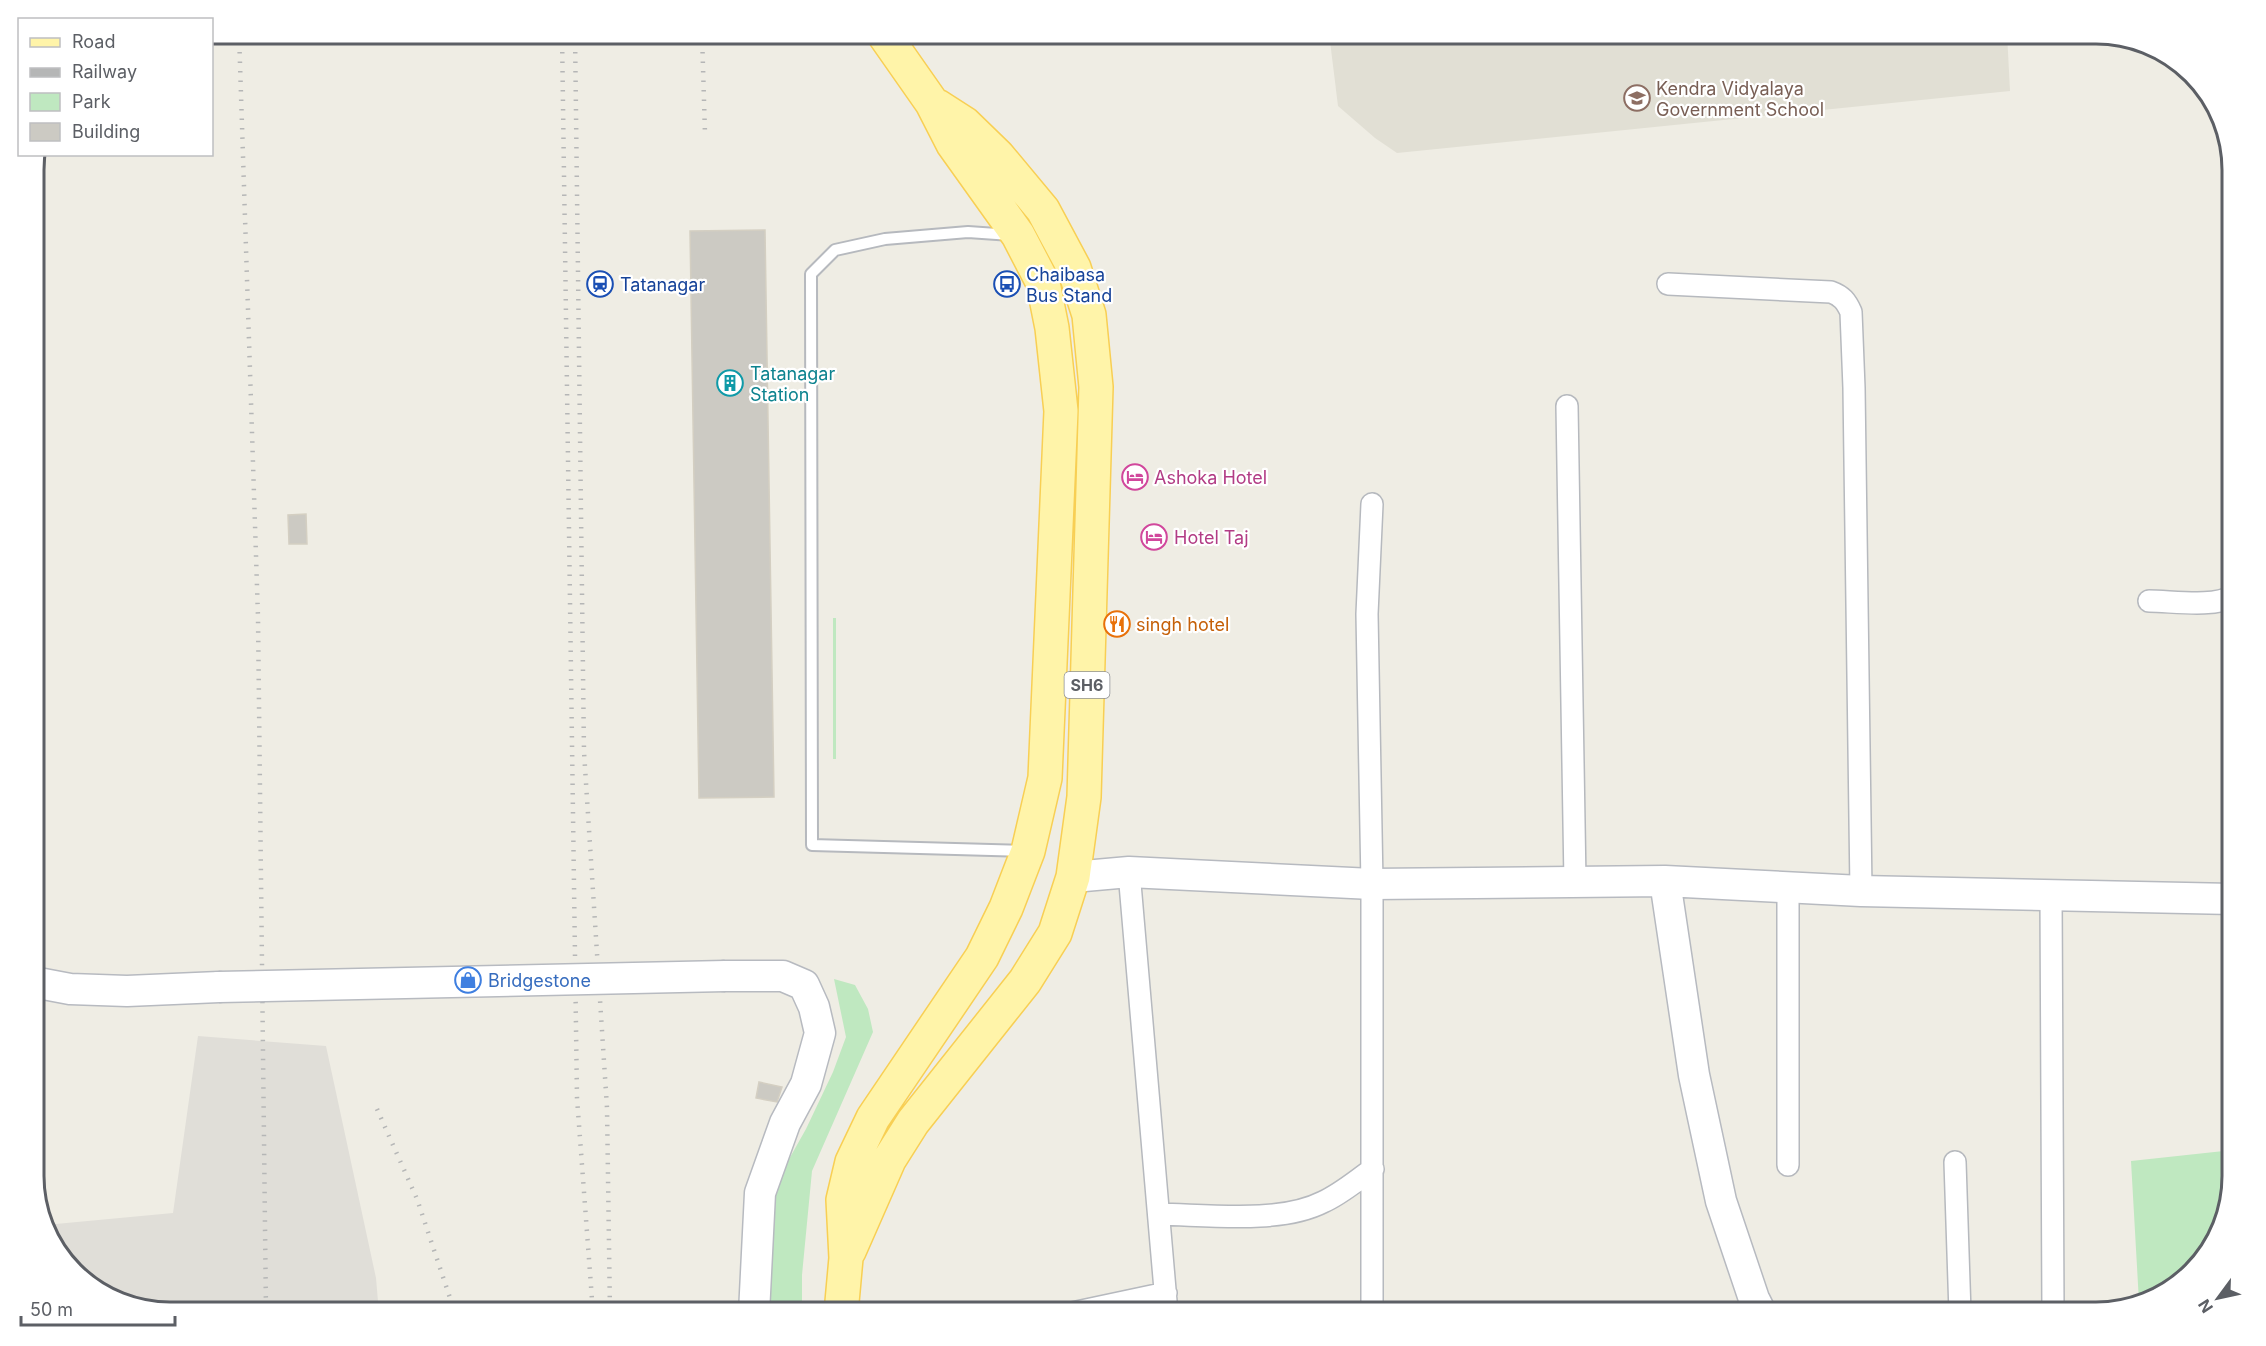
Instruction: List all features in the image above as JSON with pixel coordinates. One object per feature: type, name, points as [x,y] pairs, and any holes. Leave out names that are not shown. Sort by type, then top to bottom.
[{"type":"main road","name":"SH6","points":[[843,1303],[846,1258],[843,1200],[852,1162],[873,1118],[982,957],[1006,908],[1028,851],[1045,778],[1061,411],[1052,328],[1043,283],[1018,235],[953,144],[933,104],[891,44]]},
{"type":"main road","name":"SH6","points":[[846,1258],[889,1160],[913,1122],[1025,981],[1055,933],[1073,878],[1084,797],[1096,387],[1089,315],[1074,268],[1043,210],[998,156],[974,132],[933,104]]},
{"type":"street","points":[[1668,284],[1831,292],[1847,302],[1851,312],[1861,891]]},
{"type":"street","points":[[1567,406],[1575,882]]},
{"type":"street","points":[[1372,504],[1367,614],[1372,884],[1372,1303]]},
{"type":"street","points":[[2149,601],[2203,603],[2222,599]]},
{"type":"street","points":[[1073,878],[1129,872],[1372,884],[1665,880],[1861,891],[2222,899]]},
{"type":"street","points":[[1129,872],[1166,1303]]},
{"type":"street","points":[[1665,880],[1694,1075],[1721,1201],[1756,1303]]},
{"type":"street","points":[[1788,886],[1788,1165]]},
{"type":"street","points":[[2051,895],[2053,1303]]},
{"type":"street","points":[[44,983],[70,989],[116,991],[783,976],[804,985],[814,1007],[820,1033],[806,1084],[785,1123],[760,1193],[754,1303]]},
{"type":"street","points":[[1956,1162],[1960,1303]]},
{"type":"street","points":[[1160,1214],[1261,1216],[1299,1212],[1323,1202],[1372,1169]]},
{"type":"lane","points":[[1018,235],[968,232],[885,239],[835,250],[811,274],[812,845],[1028,851]]},
{"type":"shaded area","name":"Kendra Vidyalaya Government School","points":[[1330,44],[2008,44],[2010,91],[1397,153],[1375,138],[1338,106]]},
{"type":"shaded area","points":[[198,1036],[326,1046],[376,1278],[378,1303],[169,1303],[137,1298],[106,1286],[86,1271],[65,1247],[53,1224],[173,1213]]},
{"type":"green space","points":[[833,618],[836,618],[836,759],[833,759]]},
{"type":"green space","points":[[834,979],[855,985],[868,1009],[873,1032],[812,1171],[802,1275],[802,1303],[769,1303],[775,1184],[806,1129],[833,1072],[846,1037]]},
{"type":"green space","points":[[2222,1151],[2221,1193],[2213,1225],[2206,1240],[2186,1266],[2160,1286],[2139,1295],[2131,1161]]},
{"type":"building","name":"Tatanagar Station","points":[[765,230],[774,797],[699,798],[690,231]]},
{"type":"building","points":[[306,514],[307,544],[289,544],[288,515]]},
{"type":"building","points":[[759,1082],[782,1087],[777,1102],[756,1098]]},
{"type":"railway","points":[[239,44],[258,617],[266,1303]]},
{"type":"railway","points":[[562,44],[577,1098],[592,1303]]},
{"type":"railway","points":[[575,44],[584,752],[607,1108],[610,1303]]},
{"type":"railway","points":[[702,44],[705,134]]},
{"type":"railway","points":[[377,1109],[417,1199],[452,1303]]},
{"type":"place","name":"Kendra Vidyalaya Government School","points":[[1637,98]]},
{"type":"place","name":"Tatanagar","points":[[600,284]]},
{"type":"place","name":"Chaibasa Bus Stand","points":[[1007,284]]},
{"type":"place","name":"Tatanagar Station","points":[[730,383]]},
{"type":"place","name":"Ashoka Hotel","points":[[1135,477]]},
{"type":"place","name":"Hotel Taj","points":[[1154,537]]},
{"type":"place","name":"singh hotel","points":[[1117,624]]},
{"type":"place","name":"Bridgestone","points":[[468,980]]}]
